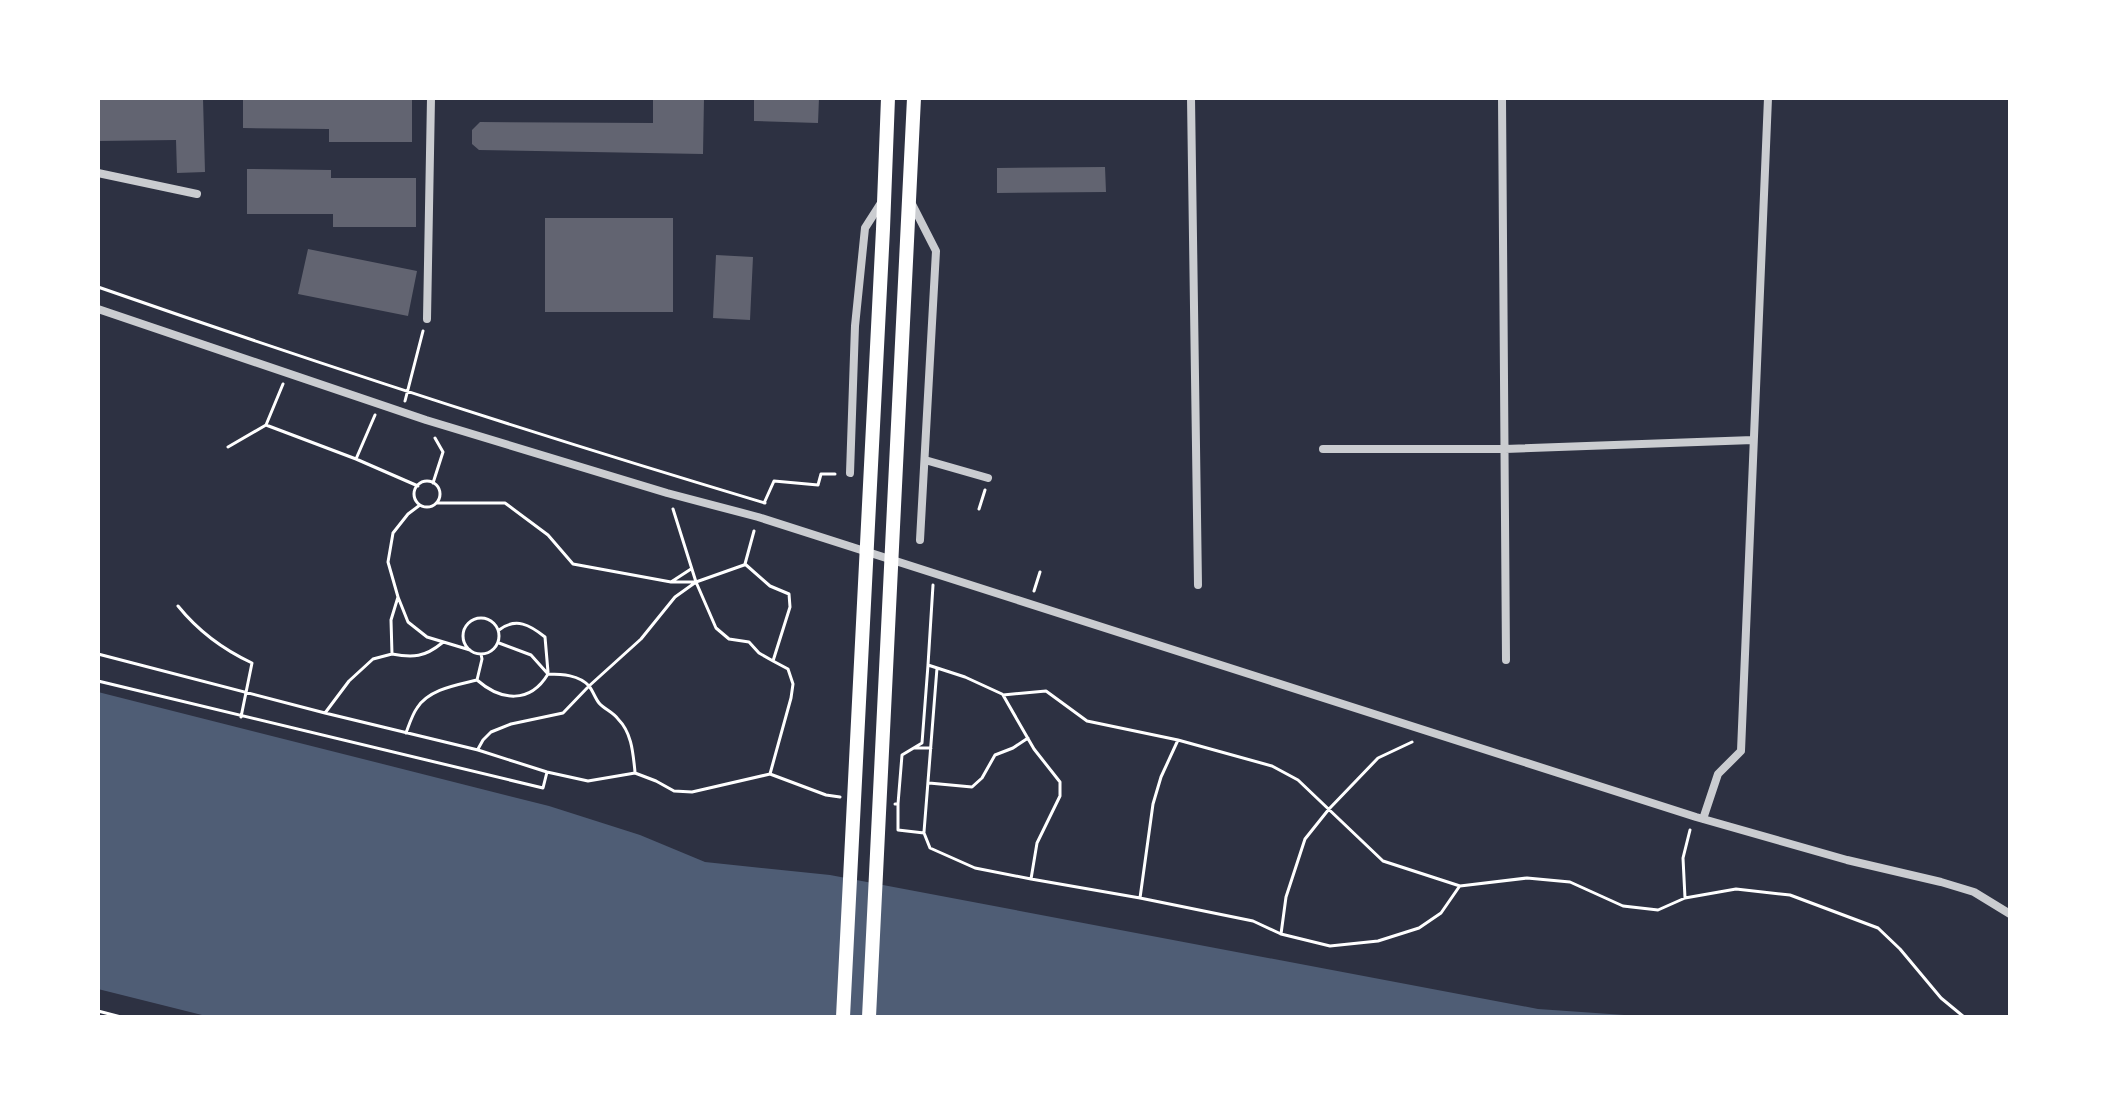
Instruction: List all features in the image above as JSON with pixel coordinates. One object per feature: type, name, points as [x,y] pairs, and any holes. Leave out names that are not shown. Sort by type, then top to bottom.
[{"type":"main road","points":[[843,1017],[888,98]]},
{"type":"main road","points":[[869,1017],[914,98]]},
{"type":"street","points":[[427,319],[431,98]]},
{"type":"street","points":[[1191,98],[1198,585]]},
{"type":"street","points":[[1502,98],[1506,660]]},
{"type":"street","points":[[1700,818],[1718,774],[1741,751],[1768,98]]},
{"type":"street","points":[[98,173],[197,194]]},
{"type":"street","points":[[850,473],[855,326],[865,228],[885,197]]},
{"type":"street","points":[[910,200],[936,251],[920,540]]},
{"type":"street","points":[[98,309],[426,420],[667,493],[758,517],[1700,818],[1974,892],[2010,914]]},
{"type":"street","points":[[1323,449],[1505,449],[1753,440]]},
{"type":"street","points":[[925,460],[988,478]]},
{"type":"path","points":[[98,287],[407,392],[765,503],[774,481],[818,485],[821,474],[850,473]]},
{"type":"path","points":[[402,412],[427,319]]},
{"type":"path","points":[[228,447],[266,425],[287,373]]},
{"type":"path","points":[[356,459],[374,416],[383,406]]},
{"type":"path","points":[[426,420],[443,452],[433,483]]},
{"type":"path","points":[[266,425],[418,486]]},
{"type":"path","points":[[979,509],[988,478]]},
{"type":"path","points":[[420,505],[415,494],[418,486],[425,482],[433,483],[440,492],[436,503]]},
{"type":"path","points":[[667,493],[696,582],[716,628],[729,639],[749,642],[759,653],[788,669],[793,684],[791,698],[770,774]]},
{"type":"path","points":[[420,505],[505,503],[548,535],[573,564],[671,582],[696,582]]},
{"type":"path","points":[[420,505],[393,533],[388,562],[398,597],[408,622],[427,637],[481,654],[492,651],[498,643],[499,630],[491,620],[485,618],[468,623],[463,634],[470,650]]},
{"type":"path","points":[[745,564],[758,517]]},
{"type":"path","points":[[478,750],[491,732],[511,724],[563,713],[641,639],[675,597],[696,582],[745,564]]},
{"type":"path","points":[[745,564],[770,586],[789,594],[790,607],[773,661]]},
{"type":"path","points":[[671,582],[692,568]]},
{"type":"path","points":[[1030,605],[1040,572]]},
{"type":"path","points":[[924,833],[898,830],[898,804],[902,755],[922,743],[933,573]]},
{"type":"path","points":[[392,654],[391,620],[398,597]]},
{"type":"path","points":[[178,606],[190,621],[225,650],[252,663],[241,717]]},
{"type":"path","points":[[477,680],[501,695],[514,698],[543,682],[548,674],[545,637],[534,628],[520,623],[508,624],[499,630]]},
{"type":"path","points":[[325,713],[349,681],[373,659],[392,654],[420,656],[432,652],[442,643]]},
{"type":"path","points":[[498,643],[531,655],[548,674],[578,678],[589,686],[598,702],[619,719],[628,734],[635,773]]},
{"type":"path","points":[[98,654],[478,750],[547,772],[588,781],[635,773],[674,791],[692,792],[770,774],[826,795],[841,797]]},
{"type":"path","points":[[477,680],[481,654]]},
{"type":"path","points":[[928,665],[965,677],[1003,695],[1046,691],[1087,721],[1178,740],[1272,766],[1298,780],[1383,861],[1460,886],[1527,878],[1570,882],[1623,906],[1658,910],[1685,898],[1736,889],[1790,895],[1878,928],[1941,998],[1964,1017]]},
{"type":"path","points":[[937,668],[924,833],[930,848],[975,868],[1253,921],[1281,934],[1330,946],[1378,941],[1419,928],[1441,913],[1460,886]]},
{"type":"path","points":[[406,733],[416,708],[427,696],[477,680]]},
{"type":"path","points":[[98,681],[543,788],[547,772]]},
{"type":"path","points":[[1003,695],[1028,738],[1060,782],[1060,796],[1037,843],[1031,879]]},
{"type":"path","points":[[1281,934],[1286,897],[1305,839],[1378,758],[1432,732]]},
{"type":"path","points":[[928,783],[972,787],[982,778],[995,755],[1028,738]]},
{"type":"path","points":[[1140,898],[1153,804],[1178,740]]},
{"type":"path","points":[[914,748],[931,748]]},
{"type":"path","points":[[884,803],[898,804]]},
{"type":"path","points":[[1685,898],[1683,858],[1691,824],[1700,818]]},
{"type":"path","points":[[98,1011],[121,1017]]},
{"type":"path","points":[[105,1017],[110,1014]]},
{"type":"water","points":[[98,692],[549,806],[640,835],[705,862],[830,875],[1538,1009],[1653,1017],[210,1017],[98,989]]},
{"type":"building","points":[[98,98],[203,98],[205,172],[177,173],[176,140],[98,141]]},
{"type":"building","points":[[243,98],[412,98],[412,142],[329,142],[329,129],[243,128]]},
{"type":"building","points":[[653,98],[704,98],[703,154],[479,150],[472,144],[472,130],[480,122],[653,123]]},
{"type":"building","points":[[754,98],[819,98],[818,123],[754,121]]},
{"type":"building","points":[[1105,167],[1106,192],[997,193],[997,168]]},
{"type":"building","points":[[247,169],[331,170],[331,178],[416,178],[416,227],[333,227],[333,214],[247,214]]},
{"type":"building","points":[[545,218],[673,218],[673,312],[545,312]]},
{"type":"building","points":[[308,249],[417,271],[408,316],[298,294]]},
{"type":"building","points":[[716,255],[753,257],[750,320],[713,318]]}]
